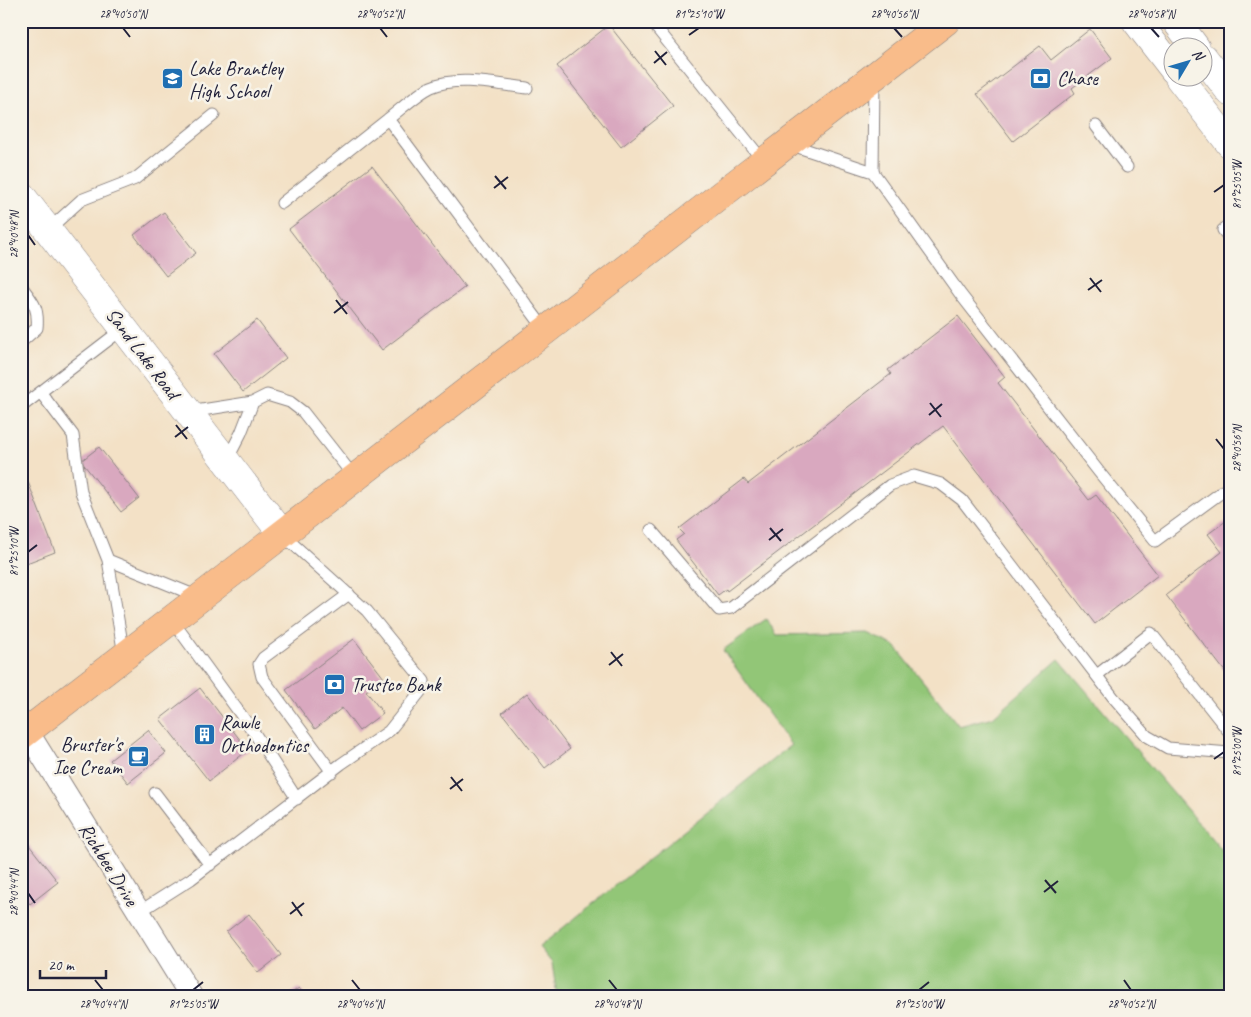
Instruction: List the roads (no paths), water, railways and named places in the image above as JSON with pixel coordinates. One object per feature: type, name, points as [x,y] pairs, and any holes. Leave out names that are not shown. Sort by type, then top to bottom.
[{"type":"main road","points":[[23,730],[124,657],[946,21]]},
{"type":"street","points":[[1136,21],[1164,57]]},
{"type":"street","points":[[1176,21],[1189,38]]},
{"type":"street","points":[[1214,71],[1230,92]]},
{"type":"street","points":[[1187,88],[1230,144]]},
{"type":"street","name":"Sand Lake Road","points":[[21,196],[283,534]]},
{"type":"street","name":"Richbee Drive","points":[[23,730],[191,996]]},
{"type":"lane","points":[[651,21],[764,162]]},
{"type":"lane","points":[[873,172],[874,77]]},
{"type":"lane","points":[[282,203],[430,87],[461,81],[527,88]]},
{"type":"lane","points":[[48,230],[81,200],[135,179],[214,115]]},
{"type":"lane","points":[[388,119],[546,330]]},
{"type":"lane","points":[[1096,126],[1127,167]]},
{"type":"lane","points":[[788,143],[873,172],[961,295],[1155,541],[1230,486]]},
{"type":"lane","points":[[1230,226],[1224,230],[1230,239]]},
{"type":"lane","points":[[21,286],[38,314],[37,328],[21,342]]},
{"type":"lane","points":[[21,408],[124,328]]},
{"type":"lane","points":[[41,392],[73,435],[80,492],[108,560],[124,657]]},
{"type":"lane","points":[[188,413],[253,402],[267,395],[290,402],[303,412],[355,478]]},
{"type":"lane","points":[[226,462],[236,445],[253,402]]},
{"type":"lane","points":[[651,530],[719,610],[730,608],[890,485],[914,476],[941,484],[962,500],[1097,675],[1147,736],[1168,748],[1230,753]]},
{"type":"lane","points":[[139,912],[191,879],[332,772],[389,732],[420,692],[424,681],[367,611],[283,534]]},
{"type":"lane","points":[[108,560],[201,597]]},
{"type":"lane","points":[[332,772],[262,676],[259,664],[263,658],[349,594]]},
{"type":"lane","points":[[172,620],[255,734],[297,799]]},
{"type":"lane","points":[[1097,675],[1151,633],[1230,733]]},
{"type":"lane","points":[[155,793],[210,865]]},
{"type":"place","name":"Chase","points":[[1041,78]]},
{"type":"place","name":"Lake Brantley High School","points":[[173,79]]},
{"type":"place","name":"Trustco Bank","points":[[335,684]]},
{"type":"place","name":"Rawle Orthodontics","points":[[204,734]]},
{"type":"place","name":"Bruster's Ice Cream","points":[[138,756]]}]
